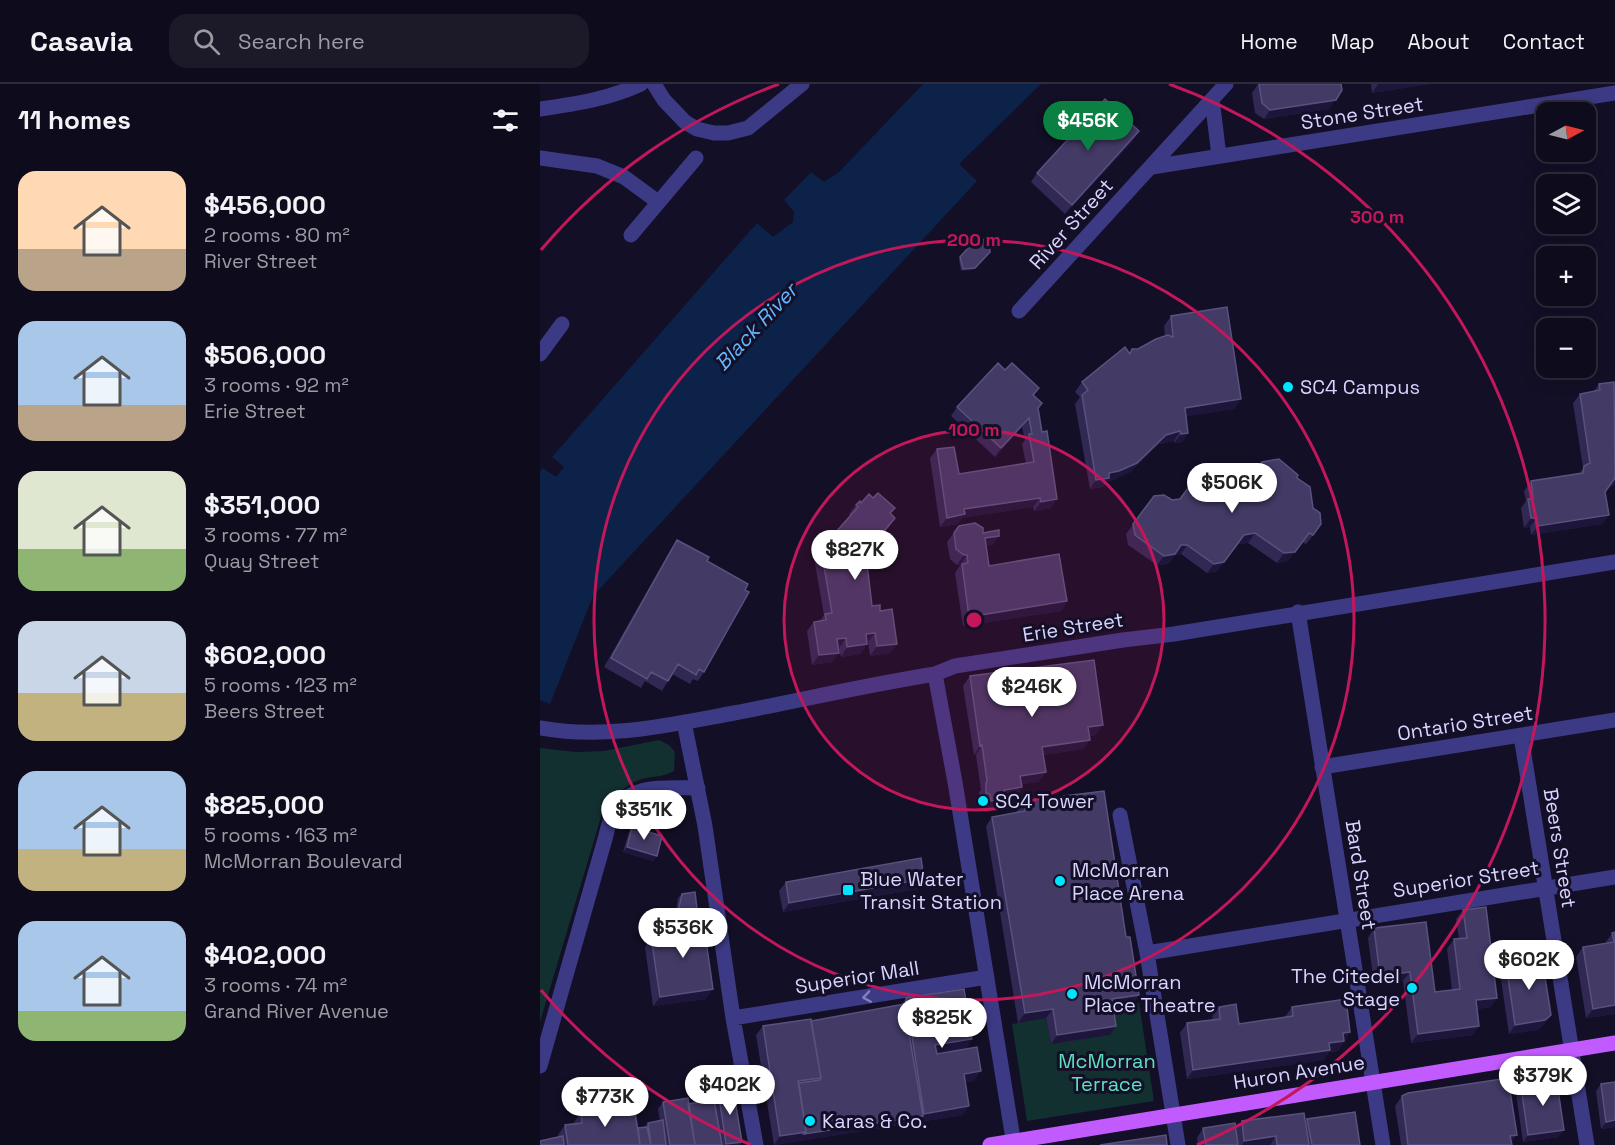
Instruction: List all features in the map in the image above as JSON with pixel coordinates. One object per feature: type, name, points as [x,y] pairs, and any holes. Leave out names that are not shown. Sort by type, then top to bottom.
[{"type":"main road","name":"Huron Avenue","points":[[990,1145],[1014,1143],[1173,1114],[1615,1043]]},
{"type":"street","points":[[540,109],[602,98],[641,84]]},
{"type":"street","points":[[654,84],[664,100],[685,122],[697,129],[714,133],[728,133],[748,128],[802,84]]},
{"type":"street","name":"River Street","points":[[1019,311],[1226,84]]},
{"type":"street","name":"Stone Street","points":[[1152,167],[1614,94]]},
{"type":"street","points":[[1212,99],[1219,156]]},
{"type":"street","points":[[540,158],[597,166],[624,177],[658,202]]},
{"type":"street","points":[[631,235],[696,158]]},
{"type":"street","points":[[540,354],[562,324]]},
{"type":"street","name":"Erie Street","points":[[540,728],[599,733],[651,729],[935,674],[955,666],[1174,634],[1615,562]]},
{"type":"street","name":"Bard Street","points":[[1298,612],[1383,1145]]},
{"type":"street","points":[[935,674],[1014,1143]]},
{"type":"street","name":"Ontario Street","points":[[1322,767],[1615,720]]},
{"type":"street","points":[[684,722],[698,788],[733,1018],[756,1145]]},
{"type":"street","name":"Beers Street","points":[[1521,736],[1587,1145]]},
{"type":"street","points":[[540,1066],[615,808],[625,798],[642,791],[664,787],[698,788]]},
{"type":"street","points":[[1120,815],[1147,952],[1178,1145]]},
{"type":"street","name":"Superior Street","points":[[1147,952],[1615,877]]},
{"type":"street","name":"Superior Mall","points":[[733,1018],[987,977]]},
{"type":"green space","points":[[659,740],[669,745],[675,752],[674,771],[631,784],[604,807],[540,1022],[540,748],[576,752],[604,751]]},
{"type":"green space","name":"McMorran Terrace","points":[[1139,1003],[1154,1101],[1027,1121],[1012,1024],[1046,1018],[1051,1044],[1105,1009]]},
{"type":"water","name":"Black River","points":[[923,84],[1041,84],[959,164],[977,181],[593,596],[550,704],[540,700],[540,471],[543,468],[556,477],[564,467],[552,457],[757,223],[773,237],[793,222],[794,212],[784,200],[811,172],[824,182],[839,172]]},
{"type":"building","points":[[1259,84],[1341,84],[1342,90],[1336,100],[1270,110],[1262,103]]},
{"type":"building","points":[[1105,99],[1139,131],[1072,205],[1037,173]]},
{"type":"building","points":[[977,238],[989,241],[990,252],[975,268],[963,269],[960,257]]},
{"type":"building","points":[[1227,307],[1241,399],[1185,408],[1188,433],[1181,434],[1180,431],[1166,435],[1137,463],[1109,473],[1109,478],[1096,480],[1082,395],[1088,390],[1082,382],[1125,347],[1130,354],[1132,349],[1138,349],[1156,339],[1168,335],[1173,337],[1171,316]]},
{"type":"building","points":[[998,363],[1005,370],[1012,363],[1039,388],[1033,395],[1042,403],[1038,408],[1042,432],[1047,431],[1057,499],[1041,502],[1040,498],[964,509],[965,514],[947,518],[937,449],[954,447],[959,474],[1034,462],[1029,434],[1032,434],[1029,418],[1001,448],[957,407]]},
{"type":"building","points":[[1614,382],[1615,478],[1605,492],[1609,515],[1538,526],[1537,518],[1531,518],[1528,499],[1533,498],[1531,481],[1583,473],[1584,466],[1590,463],[1580,394],[1600,390],[1599,384]]},
{"type":"building","points":[[1279,459],[1298,475],[1297,478],[1310,487],[1313,508],[1320,513],[1321,524],[1313,535],[1309,533],[1295,552],[1284,553],[1255,533],[1244,535],[1224,562],[1214,564],[1187,545],[1181,545],[1175,554],[1164,556],[1135,535],[1133,524],[1154,496],[1164,495],[1172,500],[1180,499],[1199,473],[1210,472],[1236,491],[1242,490],[1262,462]]},
{"type":"building","points":[[878,493],[895,508],[890,513],[895,518],[870,548],[871,555],[866,555],[872,606],[880,605],[880,611],[892,609],[897,644],[877,646],[875,633],[866,634],[867,644],[847,647],[846,638],[837,639],[839,653],[819,655],[814,622],[826,620],[825,614],[832,613],[821,549],[858,507],[856,505],[860,501],[861,503],[869,494],[873,498]]},
{"type":"building","points":[[975,523],[983,528],[983,533],[999,530],[999,536],[985,538],[989,566],[1059,554],[1067,601],[969,617],[962,564],[968,563],[967,555],[956,549],[954,533],[959,526]]},
{"type":"building","points":[[677,540],[709,557],[707,561],[748,584],[745,590],[749,592],[704,672],[699,669],[696,675],[678,664],[668,681],[651,672],[647,679],[611,658]]},
{"type":"building","points":[[1094,660],[1103,725],[1088,727],[1090,740],[1042,747],[1046,772],[1020,776],[1022,787],[1004,790],[1005,799],[991,801],[990,794],[986,793],[987,781],[970,676]]},
{"type":"building","points":[[1104,791],[1126,937],[1130,937],[1139,995],[1112,999],[1116,1026],[1057,1035],[1053,1009],[1025,1013],[992,817],[1025,811],[1024,801]]},
{"type":"building","points":[[632,827],[662,836],[657,856],[627,847]]},
{"type":"building","points":[[921,858],[924,879],[789,903],[786,882]]},
{"type":"building","points":[[695,892],[697,909],[678,912],[682,894]]},
{"type":"building","points":[[1486,907],[1497,998],[1476,1000],[1479,1026],[1418,1034],[1410,972],[1380,976],[1374,928],[1426,922],[1435,992],[1460,989],[1454,939],[1467,938],[1463,910]]},
{"type":"building","points":[[702,913],[713,989],[660,997],[651,937],[682,933],[680,916]]},
{"type":"building","points":[[1615,932],[1615,1005],[1593,1009],[1583,947],[1614,942],[1612,933]]},
{"type":"building","points":[[1542,958],[1551,1015],[1545,1020],[1515,1025],[1506,964]]},
{"type":"building","points":[[964,989],[972,1039],[935,1045],[937,1054],[977,1047],[981,1071],[964,1074],[969,1106],[924,1114],[906,998]]},
{"type":"building","points":[[1346,999],[1350,1032],[1343,1033],[1344,1041],[1329,1043],[1330,1050],[1193,1070],[1187,1023],[1220,1019],[1219,1007],[1236,1004],[1239,1024],[1293,1016],[1292,1007]]},
{"type":"building","points":[[904,1004],[923,1116],[804,1134],[806,1132],[799,1083],[821,1078],[811,1021]]},
{"type":"building","points":[[811,1019],[821,1078],[798,1081],[806,1132],[780,1136],[763,1026]]},
{"type":"building","points":[[1556,1076],[1564,1130],[1528,1135],[1521,1087],[1535,1085],[1534,1080]]},
{"type":"building","points":[[1508,1078],[1517,1135],[1510,1136],[1512,1145],[1408,1145],[1402,1096],[1408,1093]]},
{"type":"building","points":[[1615,1082],[1615,1120],[1606,1122],[1601,1084]]},
{"type":"building","points":[[733,1088],[742,1142],[726,1144],[718,1090]]},
{"type":"building","points":[[688,1098],[695,1145],[670,1145],[663,1102]]},
{"type":"building","points":[[714,1100],[722,1145],[695,1145],[688,1104]]},
{"type":"building","points":[[634,1105],[640,1145],[568,1145],[565,1125],[582,1123],[581,1113]]},
{"type":"building","points":[[1355,1112],[1360,1145],[1312,1145],[1307,1119]]},
{"type":"building","points":[[1304,1113],[1309,1145],[1277,1145],[1276,1136],[1244,1141],[1242,1121]]},
{"type":"building","points":[[663,1120],[666,1145],[651,1145],[648,1123]]},
{"type":"building","points":[[1235,1123],[1238,1145],[1206,1145],[1203,1128]]},
{"type":"building","points":[[647,1127],[651,1145],[640,1145],[638,1128]]},
{"type":"building","points":[[1166,1135],[1167,1145],[1100,1145]]},
{"type":"building","points":[[563,1136],[564,1145],[540,1145],[540,1141]]},
{"type":"place","name":"SC4 Campus","points":[[1288,387]]},
{"type":"place","name":"SC4 Tower","points":[[983,801]]},
{"type":"place","name":"McMorran Place Arena","points":[[1060,881]]},
{"type":"place","name":"Blue Water Transit Station","points":[[848,890]]},
{"type":"place","name":"The Citedel Stage","points":[[1412,988]]},
{"type":"place","name":"McMorran Place Theatre","points":[[1072,994]]},
{"type":"place","name":"Karas & Co.","points":[[810,1121]]}]
